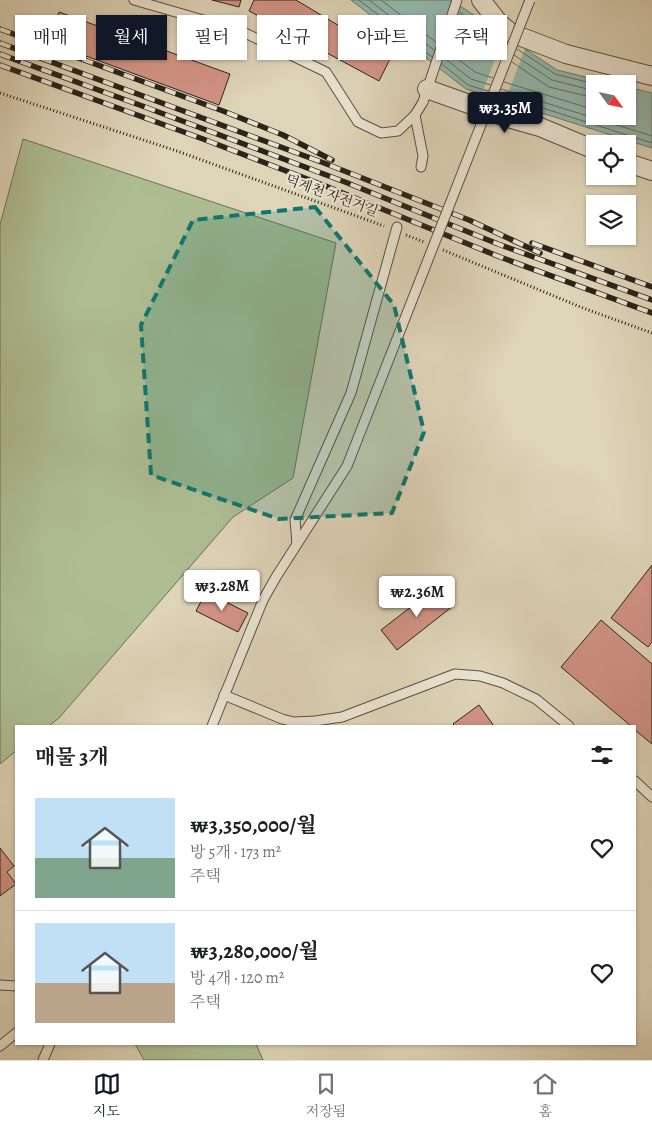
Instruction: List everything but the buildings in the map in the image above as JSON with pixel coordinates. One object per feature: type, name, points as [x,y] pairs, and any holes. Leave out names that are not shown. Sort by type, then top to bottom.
[{"type":"street","points":[[481,0],[499,23],[512,33],[566,54],[652,76]]},
{"type":"street","points":[[429,84],[508,118],[540,127],[586,146]]},
{"type":"street","points":[[636,166],[652,171]]},
{"type":"lane","points":[[134,0],[240,31],[326,72],[358,122],[381,133],[398,131],[415,115],[424,102],[457,0]]},
{"type":"lane","points":[[212,725],[263,600],[347,466],[530,0]]},
{"type":"lane","points":[[415,115],[423,156],[421,167]]},
{"type":"lane","points":[[297,544],[295,520],[350,393],[396,229]]},
{"type":"lane","points":[[224,695],[282,719],[294,722],[315,721],[342,717],[455,674],[480,676],[502,683],[536,699],[568,725]]},
{"type":"lane","points":[[636,782],[652,797]]},
{"type":"lane","points":[[0,985],[15,986]]},
{"type":"lane","points":[[0,1046],[15,1034]]},
{"type":"lane","points":[[42,1060],[50,1045]]},
{"type":"path","name":"덕계천 자전거길","points":[[0,93],[177,151],[396,229],[425,243]]},
{"type":"path","points":[[442,250],[583,308],[652,333]]},
{"type":"highlighted area","points":[[315,207],[394,305],[424,432],[392,513],[279,519],[151,475],[141,325],[193,220]]},
{"type":"green space","points":[[23,139],[336,243],[293,478],[233,517],[59,718],[50,725],[15,725],[15,752],[0,764],[0,225]]},
{"type":"green space","points":[[136,1045],[256,1045],[263,1060],[144,1060]]},
{"type":"water","points":[[351,0],[451,0],[474,15],[436,15],[436,60],[507,60],[507,37],[557,70],[586,77],[586,125],[636,125],[636,89],[652,93],[652,148],[636,143],[636,135],[611,135],[466,89],[426,58],[426,15],[370,15]]},
{"type":"pier","points":[[507,34],[526,46],[504,104],[481,96],[495,60],[507,60]]},
{"type":"railway","points":[[0,29],[223,111],[283,135],[332,160]]},
{"type":"railway","points":[[0,43],[324,163],[469,220],[540,253]]},
{"type":"railway","points":[[0,54],[345,182],[498,244],[652,300]]},
{"type":"railway","points":[[0,65],[203,139],[328,187],[500,257],[652,313]]},
{"type":"railway","points":[[532,243],[652,287]]}]
